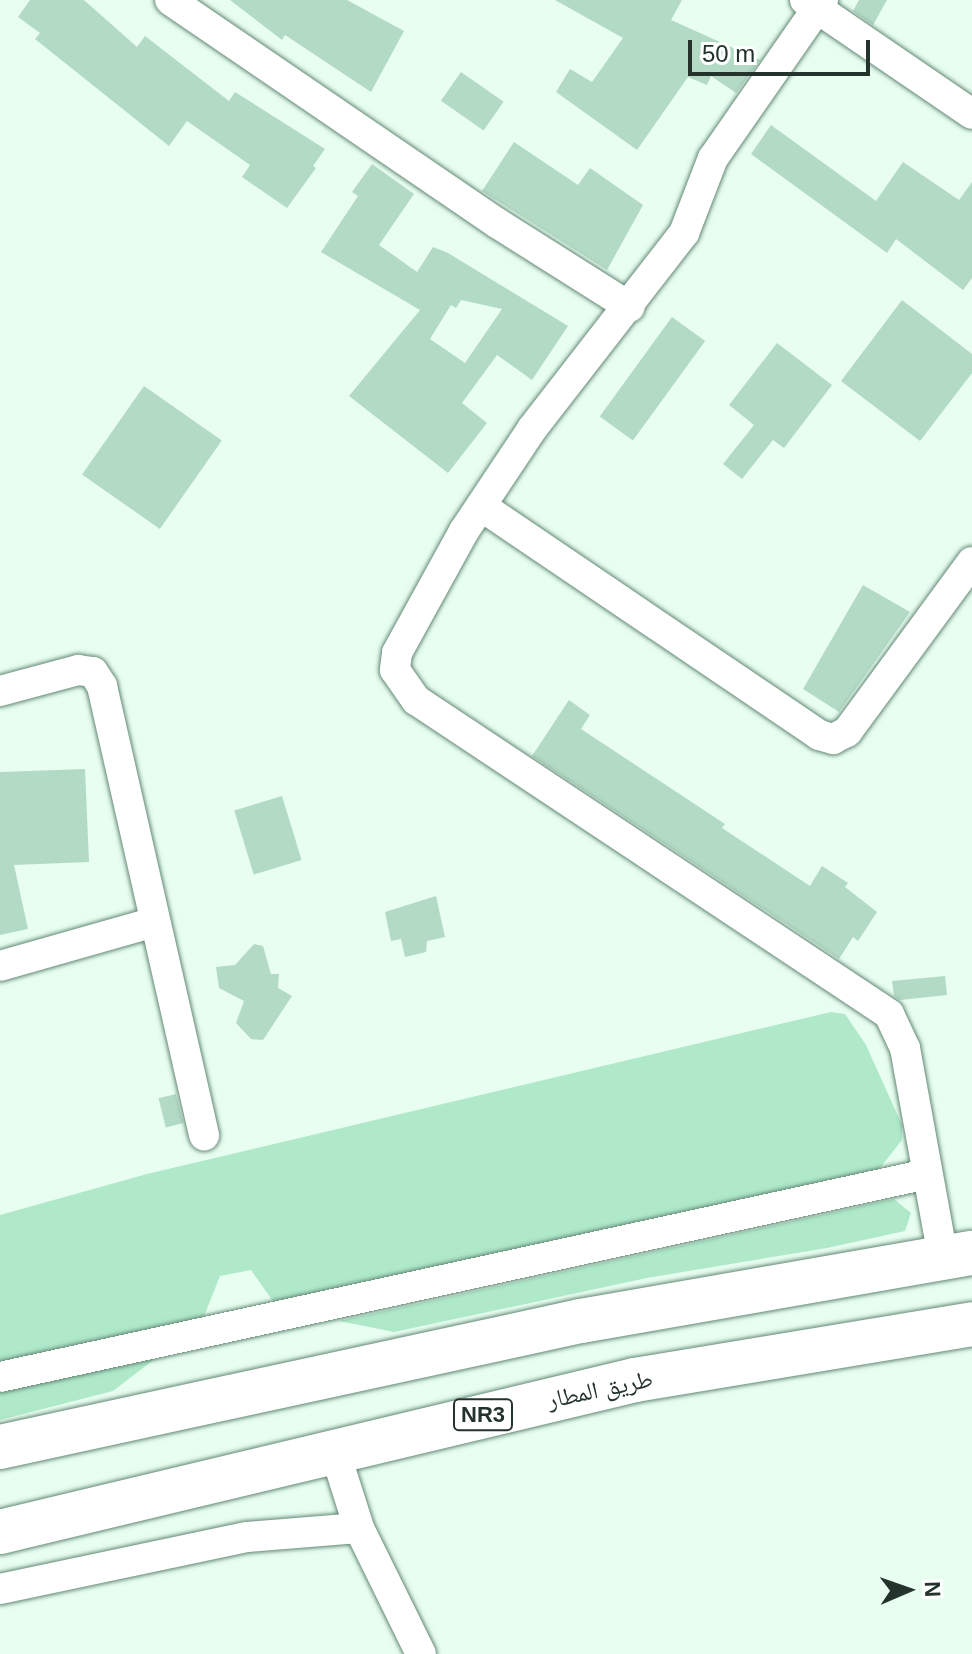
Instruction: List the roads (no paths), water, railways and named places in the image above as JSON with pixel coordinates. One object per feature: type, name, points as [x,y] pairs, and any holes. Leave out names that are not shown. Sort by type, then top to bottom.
[{"type":"highway","points":[[0,1447],[581,1321],[957,1256]]},
{"type":"highway","name":"طريق المطار","points":[[0,1532],[334,1449],[635,1380],[972,1324]]},
{"type":"street","points":[[170,0],[497,223],[630,307]]},
{"type":"street","points":[[957,1256],[927,1174],[905,1048],[889,1014],[416,700],[401,685],[395,670],[397,653],[481,506],[532,429],[630,307],[684,233],[713,158],[815,3],[972,114]]},
{"type":"street","points":[[481,506],[819,735],[833,739],[847,732],[972,562]]},
{"type":"street","points":[[0,691],[78,670],[93,672],[97,679],[204,1136]]},
{"type":"street","points":[[0,966],[154,922]]},
{"type":"street","points":[[0,1377],[927,1174]]},
{"type":"street","points":[[334,1449],[359,1528],[421,1654]]},
{"type":"street","points":[[0,1589],[247,1537],[359,1528]]}]
